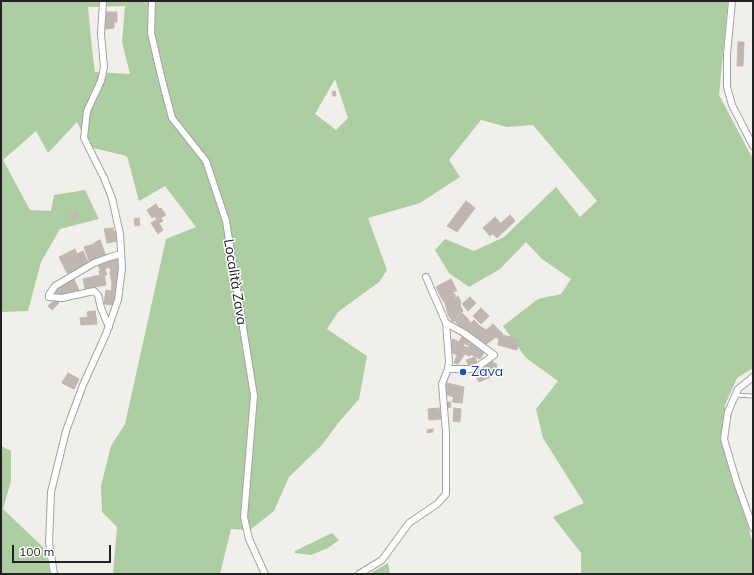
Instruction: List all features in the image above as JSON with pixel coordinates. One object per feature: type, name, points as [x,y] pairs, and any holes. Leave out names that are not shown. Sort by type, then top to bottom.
[{"type":"street","points":[[54,574],[49,543],[51,492],[66,431],[83,385],[109,327],[118,300],[122,268],[120,234],[112,198],[104,178],[84,138],[87,111],[101,81],[104,67],[101,34],[103,1]]},
{"type":"street","name":"Località Zava","points":[[152,1],[151,33],[172,118],[206,161],[226,221],[254,396],[244,517],[248,539],[265,574]]},
{"type":"street","points":[[732,1],[727,54],[727,87],[732,105],[753,146]]},
{"type":"street","points":[[109,327],[101,308],[98,295],[94,292],[62,298],[49,297],[49,294],[54,286],[94,263],[121,254]]},
{"type":"street","points":[[359,574],[382,560],[409,524],[437,504],[446,494],[446,432],[442,384],[448,369],[449,361],[446,323],[426,276]]},
{"type":"street","points":[[446,323],[464,333],[494,355],[480,365],[470,369],[448,369]]},
{"type":"street","points":[[753,377],[738,389],[728,412],[724,439],[736,480],[753,528]]},
{"type":"lane","points":[[736,396],[753,396]]},
{"type":"green space","points":[[1,1],[728,1],[719,95],[753,159],[753,368],[737,378],[725,405],[727,453],[753,544],[753,574],[581,574],[581,553],[553,517],[584,503],[543,438],[536,409],[558,381],[526,358],[503,326],[538,299],[561,294],[571,279],[542,259],[526,242],[500,269],[469,287],[449,273],[435,250],[445,239],[474,251],[504,237],[556,187],[580,217],[597,201],[533,125],[507,127],[481,120],[449,160],[460,177],[420,203],[368,218],[387,270],[379,282],[338,312],[327,329],[367,356],[359,399],[322,445],[289,477],[274,511],[250,530],[231,529],[220,574],[113,574],[117,527],[102,512],[101,486],[111,446],[125,424],[166,239],[196,227],[165,186],[139,201],[127,156],[89,147],[77,122],[48,153],[36,131],[3,160],[30,210],[51,211],[54,195],[85,190],[99,219],[60,229],[41,262],[28,311],[1,312]],"holes":[[[125,6],[122,42],[130,74],[95,72],[88,7]],[[335,79],[348,118],[336,130],[315,114]]]},
{"type":"green space","points":[[1,446],[11,451],[11,481],[3,509],[45,549],[50,574],[1,574]]},
{"type":"green space","points":[[332,533],[339,540],[328,548],[311,555],[295,553],[295,551]]},
{"type":"green space","points":[[388,563],[390,574],[369,574]]},
{"type":"building","points":[[105,12],[117,12],[117,22],[114,22],[114,28],[104,29]]},
{"type":"building","points":[[738,42],[744,42],[743,66],[737,66]]},
{"type":"building","points":[[335,91],[336,96],[333,96],[332,92]]},
{"type":"building","points":[[466,201],[475,208],[457,232],[447,226]]},
{"type":"building","points":[[156,204],[166,215],[157,220],[155,216],[152,218],[147,210]]},
{"type":"building","points":[[77,212],[79,217],[73,220],[70,215]]},
{"type":"building","points":[[510,215],[515,221],[497,238],[493,234],[502,225],[501,223]]},
{"type":"building","points":[[160,217],[163,221],[159,223],[163,230],[158,234],[151,223]]},
{"type":"building","points":[[495,217],[502,225],[490,236],[483,228]]},
{"type":"building","points":[[139,218],[140,225],[135,226],[134,219]]},
{"type":"building","points":[[113,228],[113,231],[105,233],[104,229]]},
{"type":"building","points":[[115,231],[117,241],[107,243],[105,233]]},
{"type":"building","points":[[100,240],[106,256],[90,263],[84,247],[94,244]]},
{"type":"building","points":[[75,249],[77,254],[83,251],[89,264],[71,274],[70,272],[67,273],[59,257]]},
{"type":"building","points":[[117,257],[118,267],[111,271],[109,267],[101,271],[96,262]]},
{"type":"building","points":[[118,267],[121,272],[117,301],[114,300],[113,305],[104,304],[106,290],[111,291],[112,284],[110,272]]},
{"type":"building","points":[[105,269],[107,275],[100,275],[99,271]]},
{"type":"building","points":[[104,274],[106,285],[85,289],[83,279]]},
{"type":"building","points":[[73,277],[79,290],[65,296],[64,294],[57,297],[54,290],[60,287],[59,285]]},
{"type":"building","points":[[451,279],[457,291],[453,292],[455,295],[443,301],[436,287]]},
{"type":"building","points":[[455,295],[455,299],[445,303],[444,300]]},
{"type":"building","points":[[458,296],[461,302],[460,305],[454,308],[451,301]]},
{"type":"building","points":[[470,297],[476,303],[468,311],[462,304]]},
{"type":"building","points":[[56,299],[59,303],[52,310],[48,306]]},
{"type":"building","points":[[451,301],[454,308],[460,305],[463,311],[453,322],[448,315],[445,303]]},
{"type":"building","points":[[481,308],[489,316],[481,324],[473,316]]},
{"type":"building","points":[[95,311],[97,324],[81,325],[80,318],[88,317],[87,312]]},
{"type":"building","points":[[461,312],[468,319],[460,327],[454,320]]},
{"type":"building","points":[[468,319],[473,328],[468,334],[460,327]]},
{"type":"building","points":[[474,320],[481,327],[472,338],[468,334],[473,328],[470,324]]},
{"type":"building","points":[[493,324],[503,334],[498,339],[496,337],[484,346],[474,336],[481,327],[486,330]]},
{"type":"building","points":[[464,333],[472,339],[468,345],[459,342]]},
{"type":"building","points":[[502,335],[519,339],[517,350],[498,345],[499,338]]},
{"type":"building","points":[[453,339],[464,344],[463,346],[452,342]]},
{"type":"building","points":[[473,340],[479,345],[474,353],[467,348]]},
{"type":"building","points":[[452,342],[469,348],[458,364],[454,363],[457,355],[451,352]]},
{"type":"building","points":[[479,345],[486,350],[480,359],[472,355]]},
{"type":"building","points":[[469,348],[474,353],[469,356],[465,354]]},
{"type":"building","points":[[475,357],[478,365],[470,368],[466,360]]},
{"type":"building","points":[[492,359],[494,364],[496,363],[496,371],[492,373],[493,376],[479,382],[472,368]]},
{"type":"building","points":[[68,373],[79,379],[74,389],[62,383]]},
{"type":"building","points":[[447,383],[464,387],[462,403],[452,402],[454,397],[445,394]]},
{"type":"building","points":[[450,402],[451,407],[446,408],[445,403]]},
{"type":"building","points":[[439,408],[441,419],[429,420],[428,409]]},
{"type":"building","points":[[454,408],[461,409],[460,422],[453,421]]},
{"type":"building","points":[[433,429],[433,432],[427,433],[427,430]]},
{"type":"place","name":"Zava","points":[[463,372]]}]
